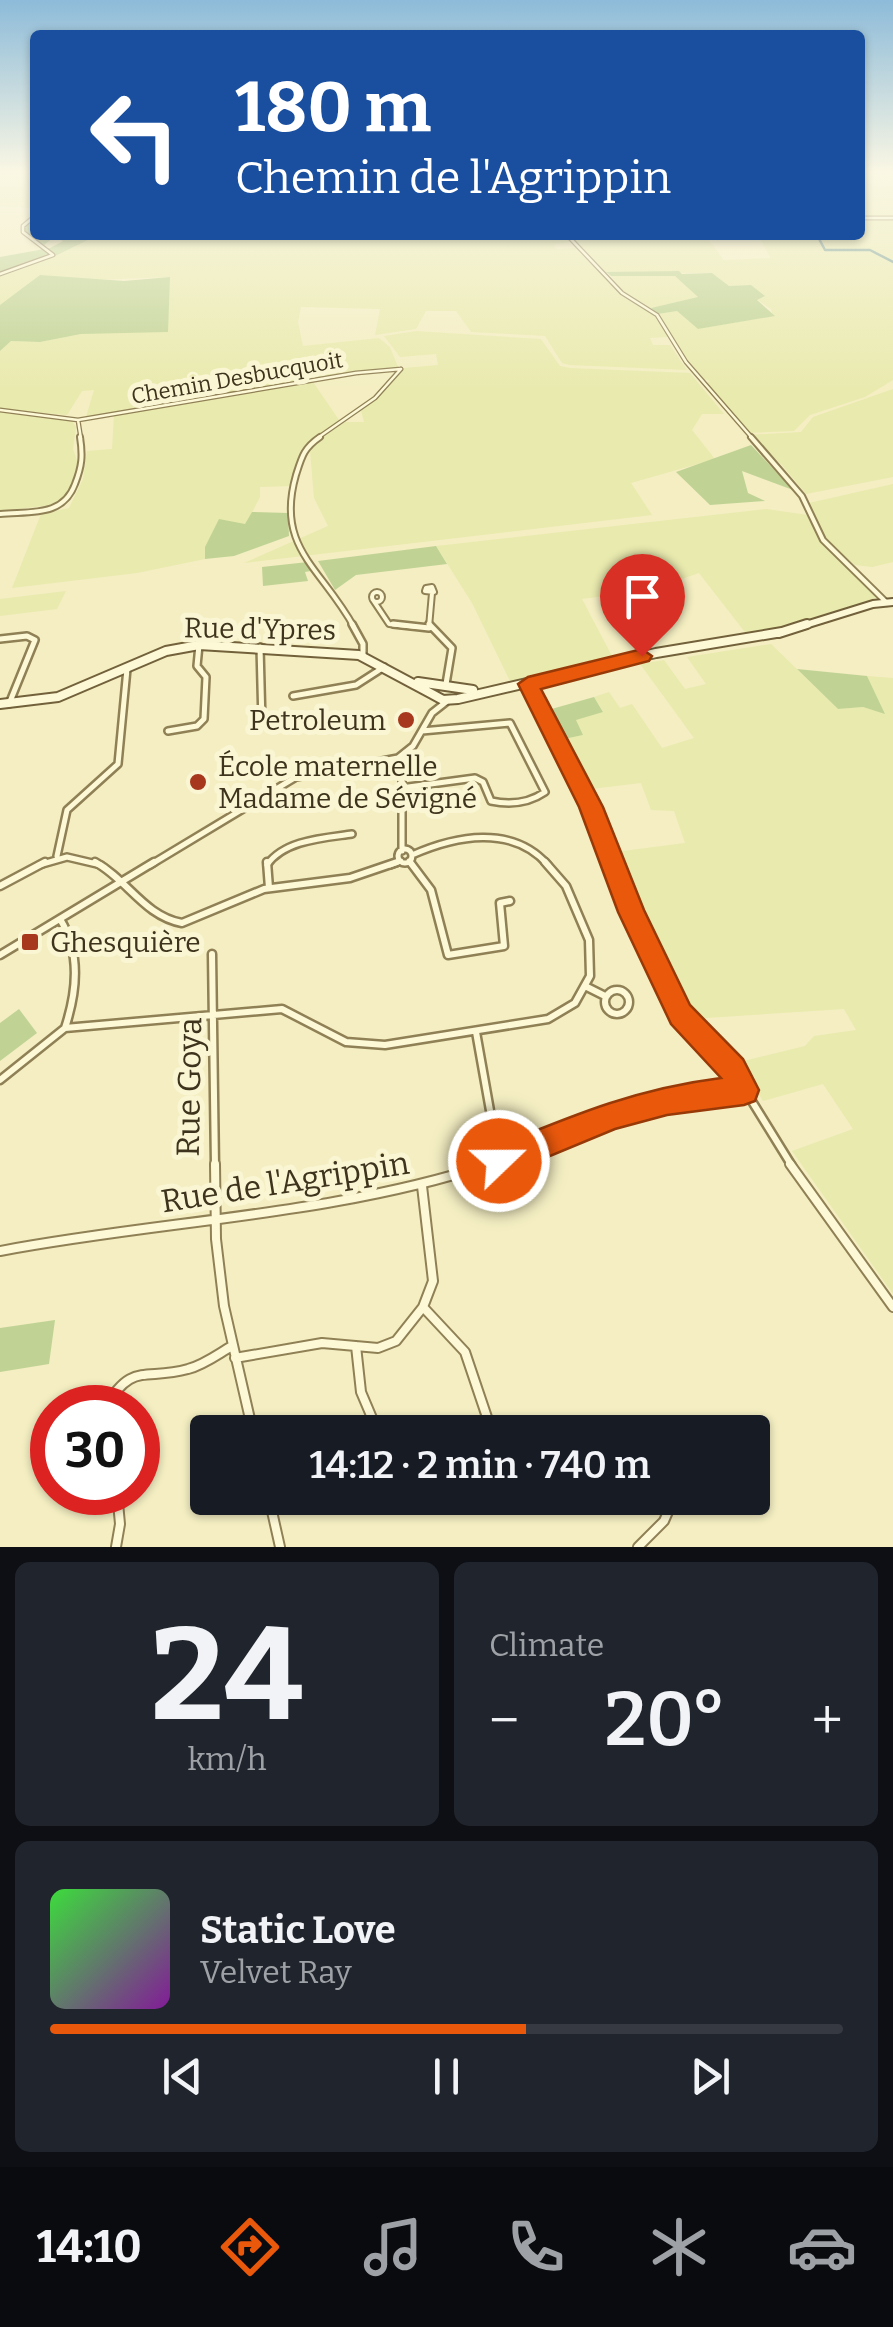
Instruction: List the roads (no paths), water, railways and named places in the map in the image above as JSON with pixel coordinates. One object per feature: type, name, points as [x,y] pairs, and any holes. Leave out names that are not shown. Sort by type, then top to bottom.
[{"type":"main road","name":"Rue d'Ypres","points":[[4,704],[58,697],[170,649],[199,645],[363,656],[432,696],[450,700],[662,652],[752,642],[890,603]]},
{"type":"main road","name":"Rue d'Ypres","points":[[404,677],[447,685],[512,688]]},
{"type":"main road","points":[[432,696],[447,685],[457,694],[450,700]]},
{"type":"street","points":[[0,274],[53,254],[41,245]]},
{"type":"street","points":[[576,245],[620,292],[656,315],[686,362],[802,496],[823,540],[890,603]]},
{"type":"street","name":"Chemin Desbucquoit","points":[[0,410],[78,420],[346,374],[401,369],[375,398],[304,448],[289,502],[292,534],[345,610],[361,639],[363,656]]},
{"type":"street","points":[[0,514],[52,510],[69,501],[84,461],[78,420]]},
{"type":"street","points":[[429,628],[432,593]]},
{"type":"street","points":[[373,600],[389,624],[429,628],[452,648],[447,685]]},
{"type":"street","points":[[0,638],[23,636],[35,640],[4,704]]},
{"type":"street","points":[[168,731],[197,726],[204,720],[206,678],[197,666],[199,645]]},
{"type":"street","points":[[260,648],[262,723]]},
{"type":"street","points":[[293,696],[356,685],[385,666]]},
{"type":"street","points":[[57,856],[67,810],[118,764],[126,668]]},
{"type":"street","points":[[528,684],[591,807],[631,912],[680,1015],[732,1069],[808,1194],[893,1308]]},
{"type":"street","points":[[432,696],[432,713]]},
{"type":"street","points":[[0,956],[296,777],[390,762],[410,749],[432,713],[450,700]]},
{"type":"street","points":[[401,788],[475,778],[484,782],[490,801],[498,804],[538,798],[545,792],[510,723],[422,731]]},
{"type":"street","points":[[390,762],[401,774],[402,851],[431,890],[448,955],[504,946],[498,910],[500,903],[510,901]]},
{"type":"street","points":[[269,888],[267,862],[271,858],[295,844],[352,834]]},
{"type":"street","points":[[0,886],[36,862],[57,856],[96,863],[122,880],[155,914],[178,923],[269,888],[338,881],[407,859],[445,840],[473,836],[501,839],[536,852],[560,878],[586,926],[592,959],[586,987],[575,1003],[556,1016],[422,1042],[353,1044],[287,1010],[216,1012],[65,1028],[0,1080]]},
{"type":"street","points":[[402,851],[398,856],[407,859]]},
{"type":"street","points":[[60,918],[75,948],[65,1028]]},
{"type":"street","name":"Rue Goya","points":[[212,954],[216,1012],[215,1221],[221,1290],[249,1415]]},
{"type":"street","points":[[586,987],[605,996]]},
{"type":"street","points":[[612,990],[623,992],[629,998],[629,1008],[622,1014],[613,1013],[605,1006],[605,996],[612,990]]},
{"type":"street","points":[[476,1032],[499,1161]]},
{"type":"street","name":"Rue de l'Agrippin","points":[[0,1251],[96,1233],[215,1221],[422,1186],[499,1161],[614,1114],[667,1100],[744,1090]]},
{"type":"street","points":[[235,1358],[322,1343],[378,1348],[396,1341],[430,1294],[434,1268],[422,1186]]},
{"type":"street","points":[[423,1307],[464,1352],[486,1415]]},
{"type":"street","points":[[122,1385],[149,1370],[192,1368],[232,1346]]},
{"type":"street","points":[[356,1346],[361,1392],[371,1415]]},
{"type":"street","points":[[116,1547],[119,1515]]},
{"type":"street","points":[[273,1515],[280,1547]]},
{"type":"street","points":[[638,1547],[667,1515]]},
{"type":"waterway","points":[[822,245],[825,250],[870,250],[893,262]]},
{"type":"place","name":"Petroleum","points":[[406,720]]},
{"type":"place","name":"École maternelle Madame de Sévigné","points":[[198,782]]},
{"type":"place","name":"Ghesquière","points":[[30,942]]}]
